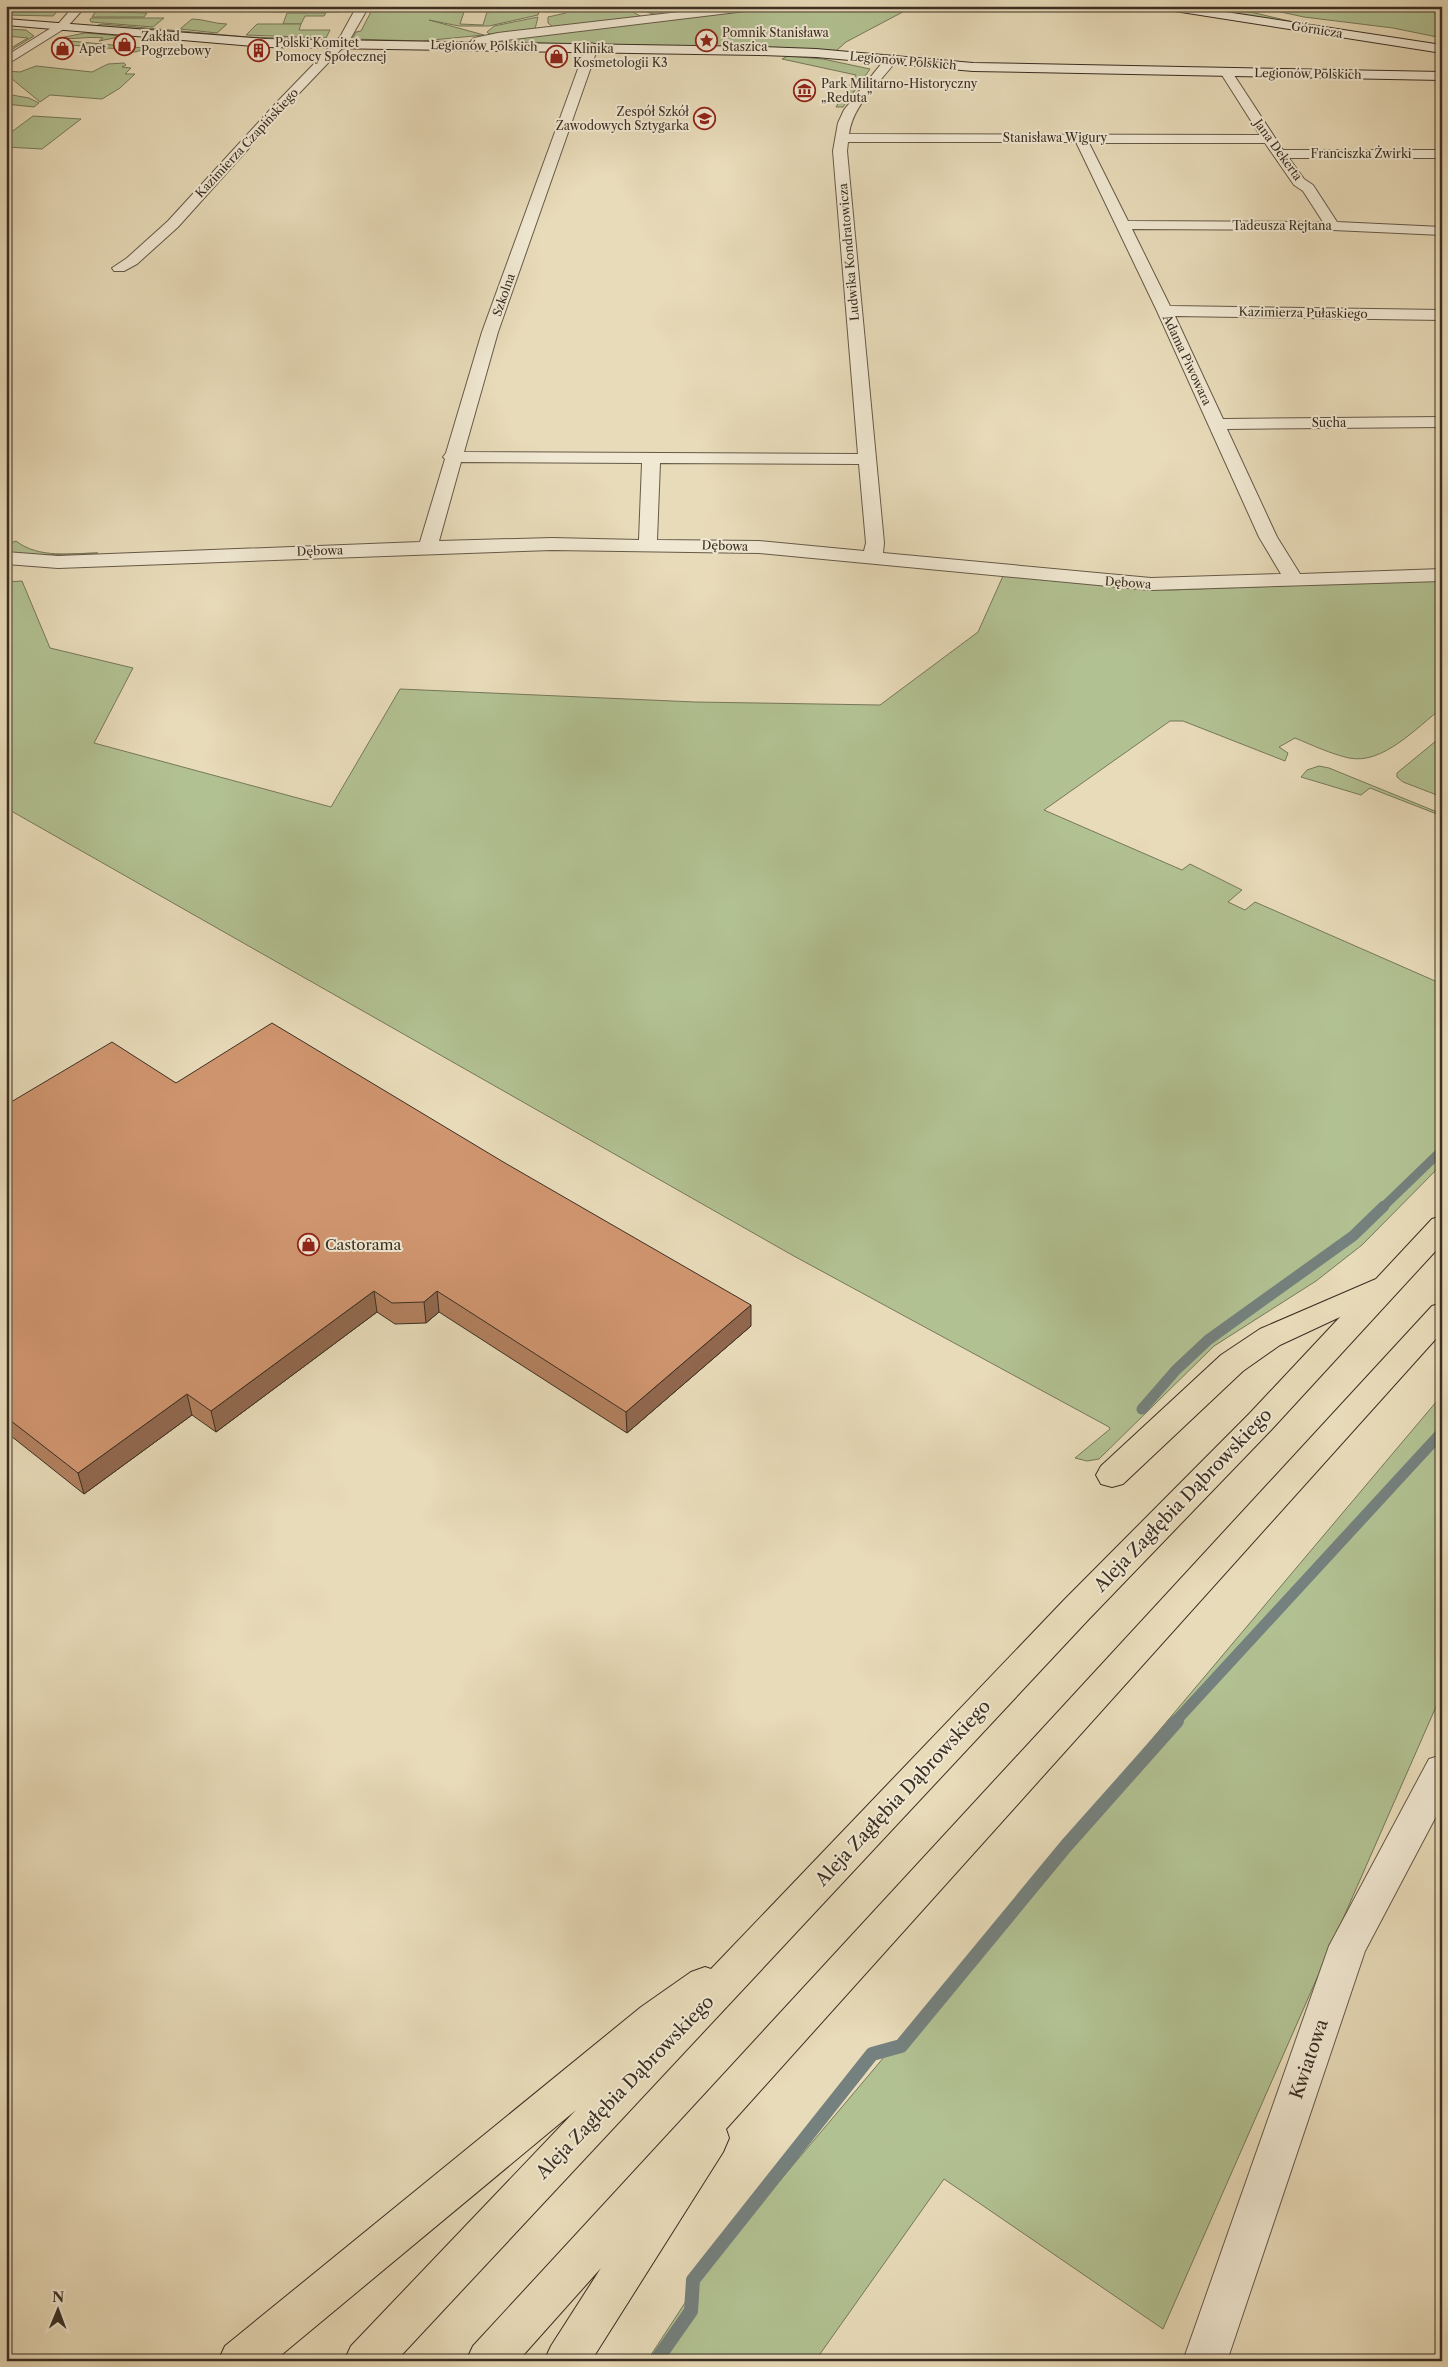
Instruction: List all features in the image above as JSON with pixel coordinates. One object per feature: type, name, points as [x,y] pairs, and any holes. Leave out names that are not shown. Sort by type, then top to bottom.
[{"type":"main road","name":"Aleja Zagłębia Dąbrowskiego","points":[[366,2361],[1076,1610],[1261,1421],[1442,1226]]},
{"type":"main road","points":[[1112,1475],[1232,1362],[1270,1337],[1389,1283]]},
{"type":"main road","points":[[488,2361],[1442,1313]]},
{"type":"main road","points":[[240,2361],[655,2020],[750,1955]]},
{"type":"main road","points":[[566,2361],[752,2071]]},
{"type":"street","points":[[6,61],[61,26],[81,6]]},
{"type":"street","name":"Kazimierza Czapińskiego","points":[[119,268],[132,261],[173,224],[345,39],[363,6]]},
{"type":"street","points":[[689,15],[699,11],[703,6]]},
{"type":"street","points":[[473,46],[478,41],[498,37],[762,6]]},
{"type":"street","name":"Górnicza","points":[[1162,6],[1442,49]]},
{"type":"street","name":"Górnicza","points":[[1234,6],[1297,21],[1442,42]]},
{"type":"street","name":"Legionów Polskich","points":[[6,22],[247,42],[795,52],[987,68],[1442,76]]},
{"type":"street","name":"Szkolna","points":[[428,546],[452,457],[490,332],[592,47]]},
{"type":"street","name":"Ludwika Kondratowicza","points":[[873,558],[875,543],[840,151],[844,123],[850,110],[890,61]]},
{"type":"street","name":"Jana Dekerta","points":[[1226,72],[1299,182],[1308,188],[1333,226]]},
{"type":"street","name":"Stanisława Wigury","points":[[841,138],[1269,138]]},
{"type":"street","name":"Adama Piwowara","points":[[1080,138],[1164,311],[1268,537],[1295,581]]},
{"type":"street","name":"Franciszka Żwirki","points":[[1280,154],[1442,154]]},
{"type":"street","name":"Tadeusza Rejtana","points":[[1122,225],[1333,226],[1442,231]]},
{"type":"street","name":"Kazimierza Pułaskiego","points":[[1164,311],[1442,315]]},
{"type":"street","name":"Sucha","points":[[1217,424],[1442,422]]},
{"type":"street","points":[[452,457],[867,459]]},
{"type":"street","points":[[648,544],[651,458]]},
{"type":"street","name":"Dębowa","points":[[6,558],[58,562],[428,546],[648,544],[759,547],[1132,584],[1169,585],[1442,575]]},
{"type":"street","points":[[6,565],[58,562]]},
{"type":"street","name":"Kwiatowa","points":[[1205,2361],[1348,1946],[1442,1770]]},
{"type":"green space","points":[[6,6],[62,6],[53,16],[6,15]]},
{"type":"green space","points":[[99,6],[114,6],[117,12],[147,13],[144,17],[92,17]]},
{"type":"green space","points":[[223,6],[287,6],[284,12],[220,11]]},
{"type":"green space","points":[[291,6],[297,8],[343,6],[340,12],[288,12]]},
{"type":"green space","points":[[374,6],[450,6],[449,8],[376,8],[378,11],[434,9],[442,10],[442,12],[464,12],[460,24],[483,25],[487,12],[539,12],[538,15],[489,26],[459,26],[429,20],[484,35],[422,41],[352,39],[356,32],[361,31]]},
{"type":"green space","points":[[640,6],[693,6],[689,10],[677,13],[656,14],[649,13]]},
{"type":"green space","points":[[778,6],[914,6],[846,42],[837,50],[839,52],[779,48],[491,42],[495,39]]},
{"type":"green space","points":[[1177,6],[1225,6],[1306,25]]},
{"type":"green space","points":[[1271,6],[1341,6],[1343,10],[1397,11],[1397,8],[1431,6],[1442,23],[1442,38],[1393,28],[1304,17],[1267,9]]},
{"type":"green space","points":[[567,11],[631,11],[642,17],[553,27],[548,23],[548,17],[566,13]]},
{"type":"green space","points":[[287,13],[326,13],[324,16],[305,16],[301,24],[283,24]]},
{"type":"green space","points":[[538,17],[535,29],[489,34],[487,32],[494,26]]},
{"type":"green space","points":[[91,18],[164,18],[153,27],[91,22]]},
{"type":"green space","points":[[192,19],[227,24],[217,33],[180,29]]},
{"type":"green space","points":[[102,24],[248,37],[317,39],[315,41],[284,41],[95,26]]},
{"type":"green space","points":[[257,24],[301,24],[299,30],[330,30],[326,38],[246,35]]},
{"type":"green space","points":[[6,29],[26,30],[34,36],[6,53],[6,51],[28,38],[6,36]]},
{"type":"green space","points":[[85,33],[124,36],[99,41],[103,38],[60,38]]},
{"type":"green space","points":[[70,41],[144,48],[132,52],[120,49],[69,45],[71,43],[63,46],[52,43]]},
{"type":"green space","points":[[788,56],[823,59],[870,69],[843,107],[836,107],[856,75],[782,59]]},
{"type":"green space","points":[[124,63],[126,65],[122,67],[131,68],[125,74],[135,74],[120,88],[102,99],[50,95],[40,102],[6,74],[6,71],[20,72],[36,66],[92,72],[108,64]]},
{"type":"green space","points":[[6,94],[29,98],[39,103],[34,107],[6,104]]},
{"type":"green space","points":[[33,116],[81,119],[42,149],[6,147],[6,136]]},
{"type":"green space","points":[[16,541],[25,547],[45,553],[98,553],[23,556],[6,555],[6,545]]},
{"type":"green space","points":[[1003,576],[1170,590],[1442,580],[1442,708],[1411,734],[1387,750],[1362,759],[1349,758],[1328,752],[1295,738],[1279,747],[1288,753],[1285,761],[1183,721],[1170,721],[1044,810],[1182,870],[1190,864],[1242,890],[1228,902],[1245,910],[1255,902],[1442,984],[1442,1164],[1362,1245],[1316,1281],[1214,1346],[1099,1459],[1087,1461],[1075,1458],[1110,1429],[1109,1427],[792,1255],[6,808],[6,582],[22,581],[50,648],[133,668],[94,743],[331,807],[400,689],[695,702],[880,705],[978,632]]},
{"type":"green space","points":[[1442,736],[1442,797],[1403,782],[1397,777],[1397,773]]},
{"type":"green space","points":[[1319,766],[1329,768],[1442,814],[1442,816],[1370,788],[1361,795],[1301,777],[1307,770]]},
{"type":"green space","points":[[1442,1395],[1442,1693],[1163,2329],[944,2179],[815,2361],[647,2361],[713,2260]]},
{"type":"building","name":"Castorama","points":[[272,1023],[505,1163],[751,1305],[626,1412],[437,1291],[424,1302],[392,1303],[374,1291],[211,1411],[187,1394],[78,1473],[6,1417],[6,1105],[112,1042],[176,1083]]},
{"type":"waterway","points":[[1383,1207],[1442,1150]]},
{"type":"waterway","points":[[1142,1409],[1176,1370],[1208,1340],[1353,1236],[1384,1206]]},
{"type":"waterway","points":[[1175,1722],[1442,1432]]},
{"type":"waterway","points":[[656,2361],[691,2311],[693,2280],[872,2054],[901,2046],[1066,1846],[1177,1721]]},
{"type":"place","name":"Pomnik Stanisława Staszica","points":[[706,40]]},
{"type":"place","name":"Zakład Pogrzebowy","points":[[125,44]]},
{"type":"place","name":"Apet","points":[[63,49]]},
{"type":"place","name":"Polski Komitet Pomocy Społecznej","points":[[259,50]]},
{"type":"place","name":"Klinika Kosmetologii K3","points":[[557,56]]},
{"type":"place","name":"Park Militarno-Historyczny „Reduta”","points":[[805,91]]},
{"type":"place","name":"Zespół Szkół Zawodowych Sztygarka","points":[[705,119]]},
{"type":"place","name":"Castorama","points":[[309,1245]]}]
